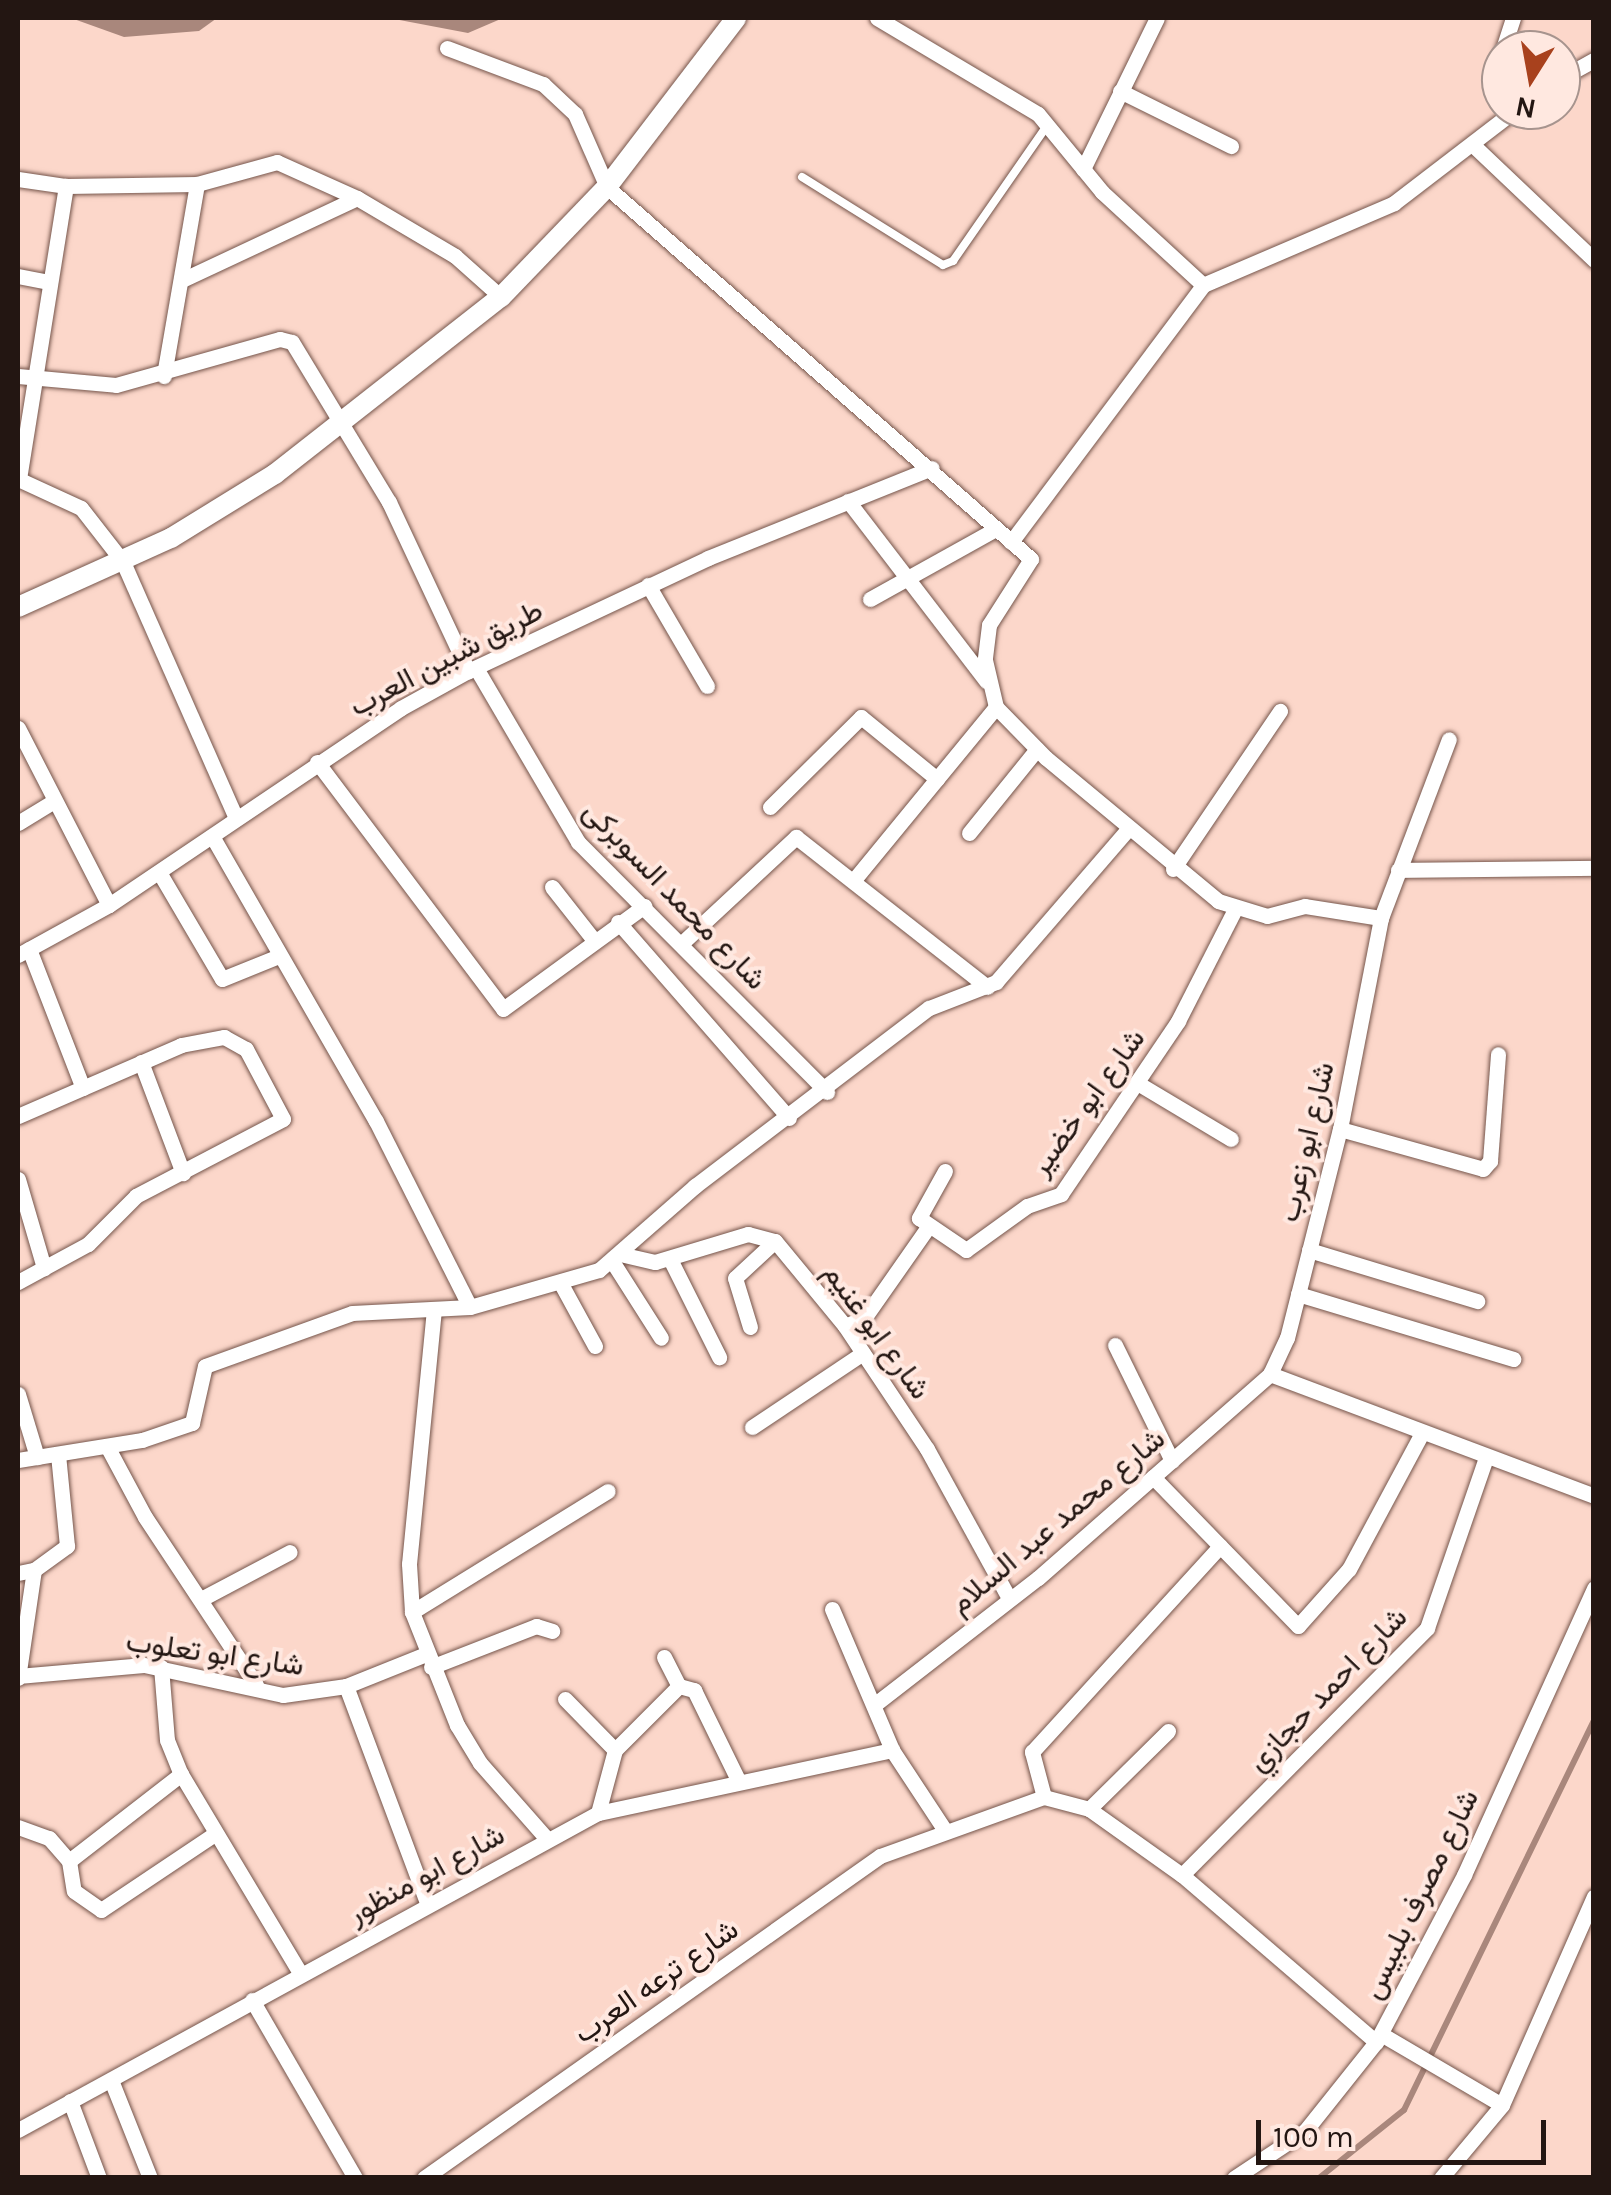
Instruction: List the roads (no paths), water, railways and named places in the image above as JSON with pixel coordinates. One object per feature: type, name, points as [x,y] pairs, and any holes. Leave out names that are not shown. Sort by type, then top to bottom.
[{"type":"street","points":[[18,608],[123,562],[229,503],[343,425],[501,297],[607,187],[736,18]]},
{"type":"street","points":[[877,18],[1048,123],[1082,170],[1203,285]]},
{"type":"street","points":[[1082,170],[1157,18]]},
{"type":"street","points":[[447,48],[543,84],[575,114],[607,187],[932,468],[1030,560],[988,625],[986,681]]},
{"type":"street","points":[[1120,91],[1231,146]]},
{"type":"street","points":[[1011,542],[1203,285],[1394,203],[1492,130]]},
{"type":"street","points":[[1474,146],[1594,260]]},
{"type":"street","points":[[18,179],[66,186],[197,184],[277,162],[358,198],[454,256],[501,297]]},
{"type":"street","points":[[24,378],[116,385],[164,376],[197,184]]},
{"type":"street","points":[[66,186],[24,378],[18,479],[82,508],[123,562],[236,818]]},
{"type":"street","points":[[182,280],[358,198]]},
{"type":"street","points":[[18,276],[48,282]]},
{"type":"street","name":"شارع محمد السوبركى","points":[[164,376],[287,340],[389,502],[472,670],[563,822],[826,1092]]},
{"type":"street","name":"طريق شبين العرب","points":[[24,952],[109,904],[317,762],[472,670],[648,586],[932,468]]},
{"type":"street","points":[[848,500],[904,580],[986,681],[996,708],[1173,869],[1235,908],[1272,916],[1314,906],[1381,918]]},
{"type":"street","points":[[870,599],[996,528]]},
{"type":"street","points":[[648,586],[707,686]]},
{"type":"street","points":[[854,880],[996,708]]},
{"type":"street","points":[[1173,869],[1280,711]]},
{"type":"street","points":[[770,807],[866,718],[937,779]]},
{"type":"street","points":[[18,728],[109,904]]},
{"type":"street","name":"شارع ابو زعرب","points":[[1270,1374],[1298,1294],[1340,1129],[1381,918],[1449,738]]},
{"type":"street","points":[[969,833],[1037,749]]},
{"type":"street","points":[[317,762],[503,1008],[644,906]]},
{"type":"street","points":[[18,823],[54,801]]},
{"type":"street","points":[[18,1460],[108,1448],[196,1420],[204,1366],[352,1313],[470,1307],[560,1282],[616,1257],[695,1186],[826,1092],[929,1008],[987,986],[1012,966],[1129,828]]},
{"type":"street","points":[[212,836],[376,1121],[470,1307]]},
{"type":"street","points":[[682,943],[793,837],[854,880],[987,986]]},
{"type":"street","points":[[1398,870],[1594,868]]},
{"type":"street","points":[[158,872],[222,979],[279,956]]},
{"type":"street","points":[[552,887],[593,940]]},
{"type":"street","name":"شارع ابو خضير","points":[[923,1222],[973,1250],[1027,1206],[1055,1198],[1139,1084],[1195,993],[1235,908]]},
{"type":"street","points":[[618,922],[789,1118]]},
{"type":"street","points":[[24,952],[83,1088]]},
{"type":"street","points":[[18,1116],[198,1040],[237,1040],[283,1119],[128,1202],[88,1244],[18,1282]]},
{"type":"street","points":[[1340,1129],[1483,1169],[1490,1160],[1498,1054]]},
{"type":"street","points":[[141,1062],[183,1173]]},
{"type":"street","points":[[1139,1084],[1232,1140]]},
{"type":"street","points":[[845,1326],[866,1317],[923,1222],[944,1171]]},
{"type":"street","points":[[18,1179],[44,1268]]},
{"type":"street","points":[[616,1257],[655,1262],[748,1234],[775,1241]]},
{"type":"street","points":[[750,1327],[734,1278],[775,1241]]},
{"type":"street","name":"شارع ابو غنيم","points":[[775,1241],[845,1326],[944,1476],[1008,1598]]},
{"type":"street","points":[[1309,1250],[1477,1301]]},
{"type":"street","points":[[616,1257],[662,1338]]},
{"type":"street","points":[[670,1258],[719,1358]]},
{"type":"street","points":[[560,1282],[596,1346]]},
{"type":"street","points":[[1298,1294],[1513,1359]]},
{"type":"street","points":[[434,1309],[409,1564],[412,1612],[429,1660],[480,1763],[547,1839]]},
{"type":"street","points":[[1115,1346],[1172,1461]]},
{"type":"street","points":[[752,1427],[864,1354]]},
{"type":"street","points":[[1270,1374],[1594,1496]]},
{"type":"street","name":"شارع محمد عبد السلام","points":[[874,1706],[1153,1477],[1270,1374]]},
{"type":"street","points":[[18,1394],[36,1457]]},
{"type":"street","points":[[1153,1477],[1298,1626],[1349,1569],[1422,1433]]},
{"type":"street","points":[[108,1448],[145,1517],[256,1684]]},
{"type":"street","points":[[18,1677],[26,1572],[66,1546],[58,1455]]},
{"type":"street","name":"شارع احمد حجازي","points":[[1182,1875],[1427,1628],[1486,1458]]},
{"type":"street","points":[[412,1612],[608,1491]]},
{"type":"street","points":[[1220,1546],[1032,1752],[1044,1796],[1089,1809],[1182,1875],[1378,2038],[1404,2047],[1502,2105]]},
{"type":"street","points":[[202,1598],[290,1552]]},
{"type":"street","name":"شارع مصرف بلبيس","points":[[1234,2178],[1306,2132],[1378,2038],[1464,1875],[1594,1588]]},
{"type":"street","points":[[832,1609],[892,1750],[944,1829]]},
{"type":"street","name":"شارع ابو تعلوب","points":[[18,1677],[161,1667],[256,1684],[298,1696],[346,1686],[536,1626],[552,1630]]},
{"type":"street","points":[[664,1658],[678,1686]]},
{"type":"street","points":[[161,1667],[167,1740],[181,1774],[300,1973]]},
{"type":"street","points":[[346,1686],[428,1905]]},
{"type":"street","points":[[598,1813],[615,1750],[678,1686],[692,1687],[739,1782]]},
{"type":"street","points":[[566,1700],[615,1750]]},
{"type":"street","points":[[1089,1809],[1168,1731]]},
{"type":"street","name":"شارع ابو منظور","points":[[18,2130],[598,1813],[892,1750]]},
{"type":"street","points":[[69,1861],[181,1774]]},
{"type":"street","name":"شارع ترعه العرب","points":[[424,2178],[863,1868],[944,1829],[1044,1796]]},
{"type":"street","points":[[18,1827],[49,1838],[69,1861],[74,1891],[93,1908],[104,1910],[216,1834]]},
{"type":"street","points":[[1442,2178],[1502,2105],[1594,1896]]},
{"type":"street","points":[[252,2000],[355,2178]]},
{"type":"street","points":[[110,2080],[150,2178]]},
{"type":"street","points":[[70,2101],[99,2178]]},
{"type":"lane","points":[[802,177],[942,264],[953,261],[1048,123]]},
{"type":"waterway","points":[[1319,2178],[1404,2110],[1594,1720]]}]
